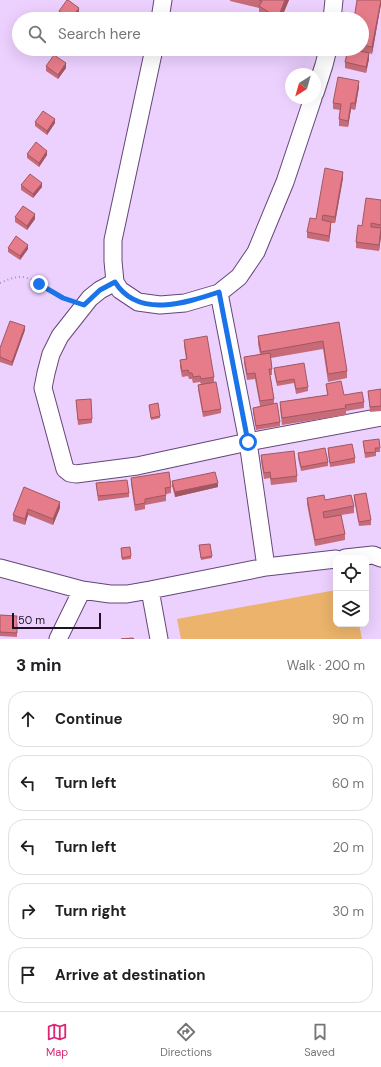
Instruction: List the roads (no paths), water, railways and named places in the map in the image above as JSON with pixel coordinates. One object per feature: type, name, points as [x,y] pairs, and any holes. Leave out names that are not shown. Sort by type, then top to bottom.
[{"type":"street","points":[[161,12],[163,0]]},
{"type":"street","points":[[333,12],[334,0]]},
{"type":"street","points":[[152,56],[113,240],[115,282],[120,290],[138,302],[160,305],[185,303],[219,292],[238,277],[256,252],[285,182],[311,104]]},
{"type":"street","points":[[321,75],[326,56]]},
{"type":"street","points":[[115,282],[100,290],[84,305],[60,336],[51,354],[43,388],[65,469],[70,473],[76,474],[137,466],[248,442],[381,417]]},
{"type":"street","points":[[219,292],[248,442],[266,567]]},
{"type":"street","points":[[369,555],[373,555],[381,558]]},
{"type":"street","points":[[0,568],[82,590],[110,594],[127,594],[266,567],[333,559]]},
{"type":"street","points":[[58,639],[82,590]]},
{"type":"street","points":[[150,590],[159,639]]}]
